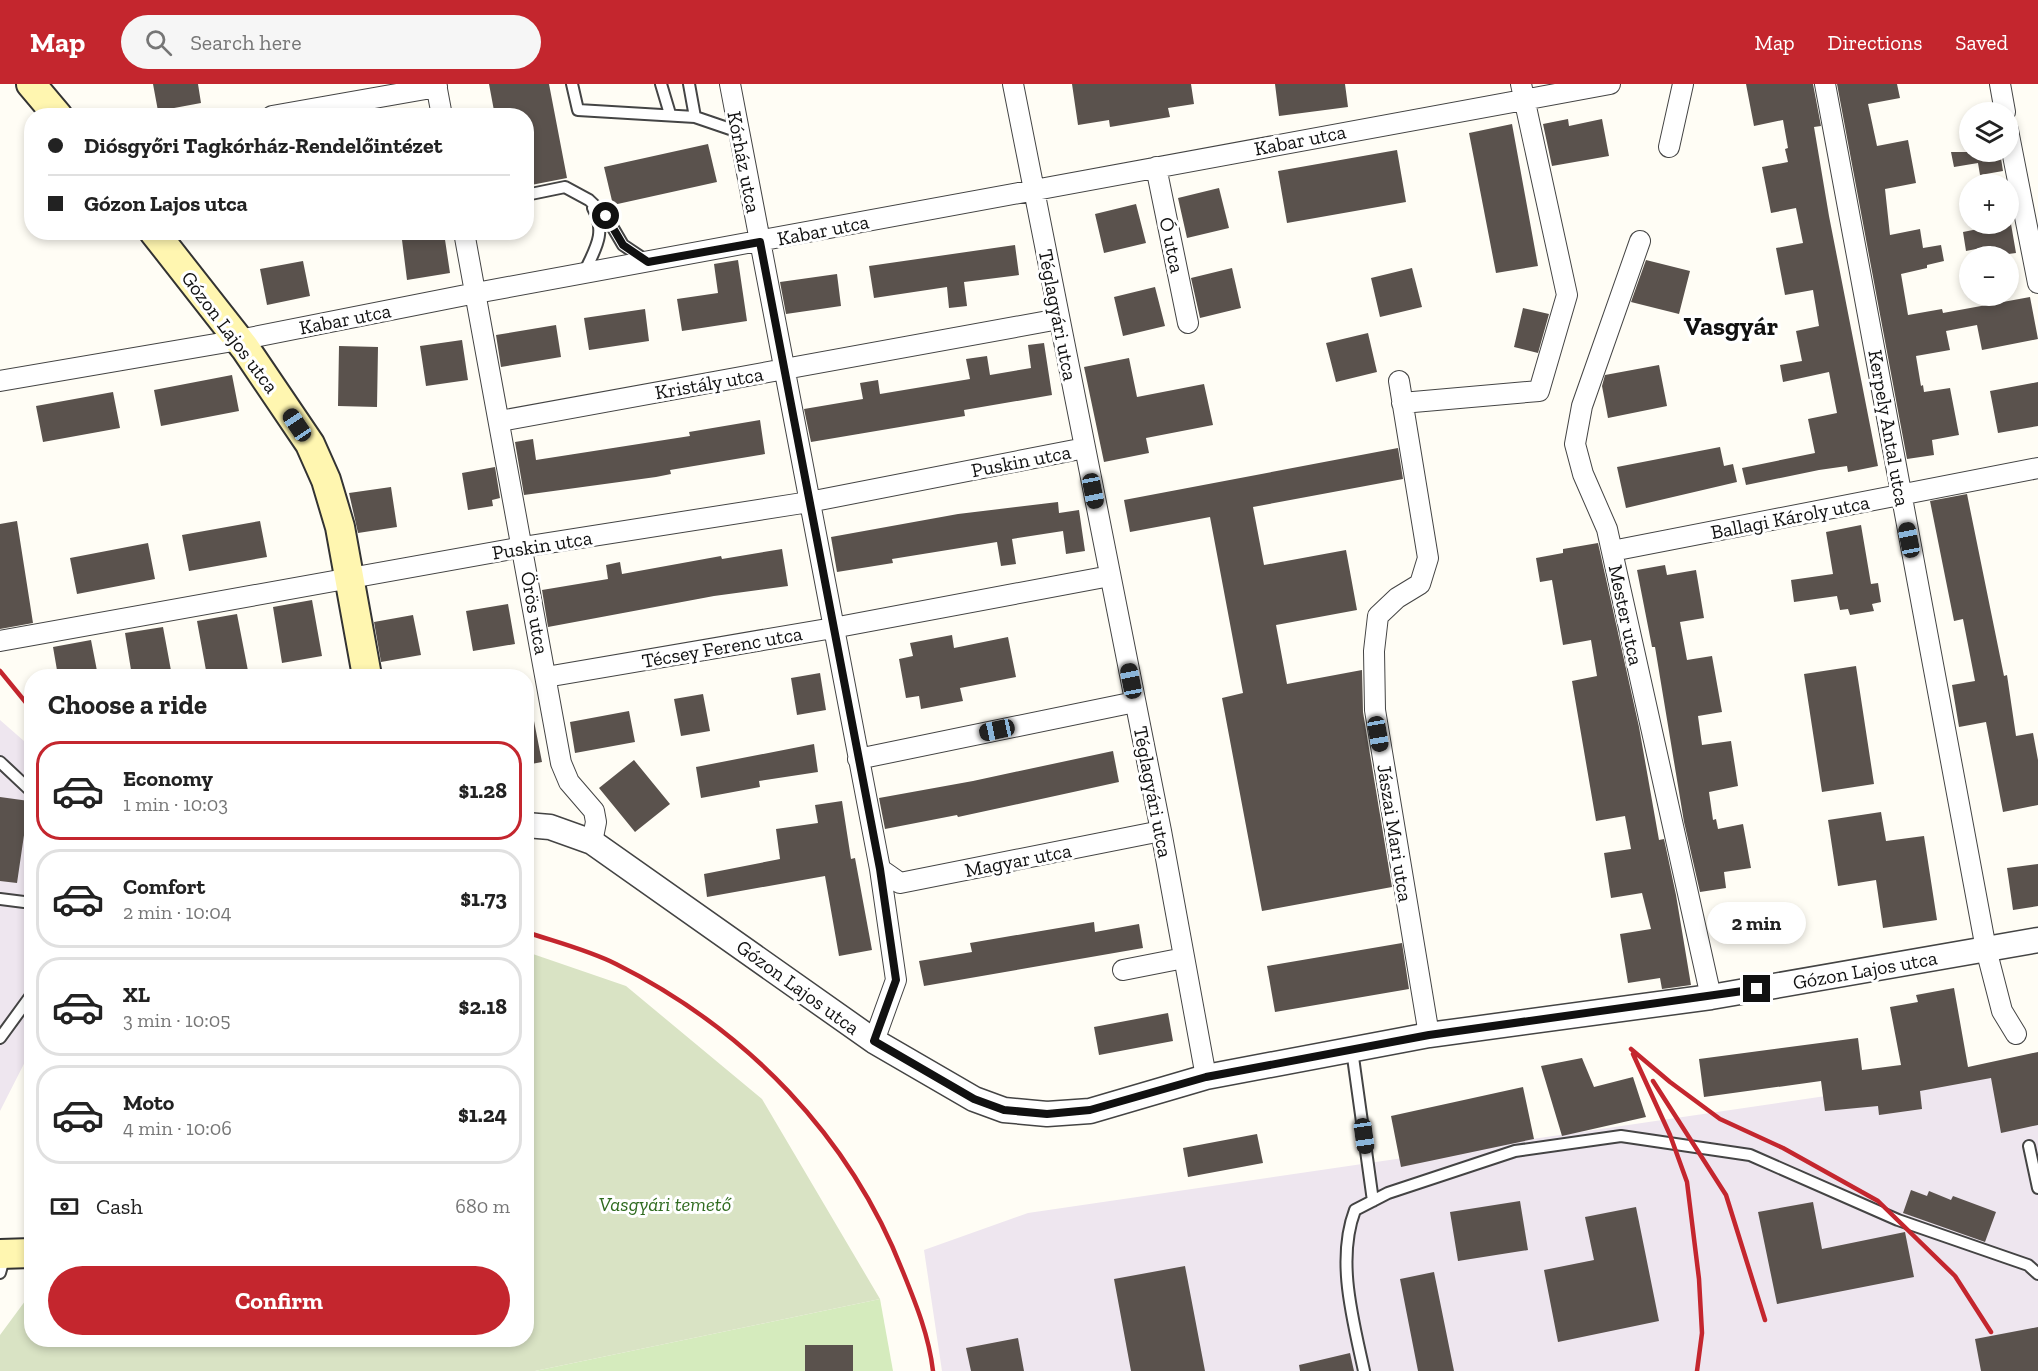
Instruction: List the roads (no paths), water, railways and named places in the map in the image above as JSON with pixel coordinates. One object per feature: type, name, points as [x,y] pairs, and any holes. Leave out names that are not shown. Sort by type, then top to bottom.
[{"type":"main road","points":[[32,84],[52,108]]},
{"type":"main road","name":"Gózon Lajos utca","points":[[160,240],[239,340],[309,444],[326,480],[340,527],[366,669]]},
{"type":"street","name":"Kórház utca","points":[[730,84],[880,869],[896,980],[874,1041]]},
{"type":"street","name":"Téglagyári utca","points":[[1013,84],[1161,831],[1206,1077]]},
{"type":"street","name":"Kabar utca","points":[[0,381],[239,340],[476,293],[1156,167],[1522,91],[1610,84]]},
{"type":"street","points":[[1669,147],[1683,84]]},
{"type":"street","name":"Kerpely Antal utca","points":[[1825,84],[1986,949],[2002,1011],[2016,1034]]},
{"type":"street","points":[[2000,84],[2003,102]]},
{"type":"street","points":[[314,108],[436,85],[440,108]]},
{"type":"street","points":[[1402,403],[1539,391],[1568,295],[1522,91]]},
{"type":"street","points":[[2014,162],[2038,283]]},
{"type":"street","name":"Ó utca","points":[[1156,167],[1188,323]]},
{"type":"street","name":"Örös utca","points":[[466,240],[561,763],[569,782],[594,812],[596,822],[592,842]]},
{"type":"street","name":"Mester utca","points":[[1640,241],[1582,406],[1575,444],[1583,474],[1607,529],[1711,997]]},
{"type":"street","name":"Kristály utca","points":[[500,421],[1059,319]]},
{"type":"street","name":"Jászai Mari utca","points":[[1399,381],[1428,558],[1420,584],[1397,598],[1378,616],[1374,651],[1375,710],[1429,1035]]},
{"type":"street","name":"Puskin utca","points":[[0,642],[523,547],[809,501],[1085,448]]},
{"type":"street","name":"Ballagi Károly utca","points":[[1612,551],[2038,468]]},
{"type":"street","name":"Técsey Ferenc utca","points":[[546,676],[833,628],[1110,576]]},
{"type":"street","points":[[858,759],[1135,702]]},
{"type":"street","name":"Gózon Lajos utca","points":[[534,826],[550,827],[592,842],[641,874],[874,1041],[974,1099],[1004,1110],[1047,1114],[1090,1110],[1206,1077],[1429,1035],[1711,997],[2038,940]]},
{"type":"street","name":"Magyar utca","points":[[880,869],[900,883],[1161,831]]},
{"type":"street","points":[[1124,970],[1184,958]]},
{"type":"lane","points":[[572,84],[578,110],[695,117],[739,132]]},
{"type":"lane","points":[[661,84],[670,114]]},
{"type":"lane","points":[[689,84],[695,117]]},
{"type":"lane","points":[[534,193],[565,187],[589,200],[606,216],[623,245],[648,262]]},
{"type":"lane","points":[[585,273],[598,241],[600,222],[589,200]]},
{"type":"lane","points":[[0,762],[24,784]]},
{"type":"lane","points":[[0,899],[24,902]]},
{"type":"lane","points":[[0,1038],[24,1005]]},
{"type":"lane","points":[[1352,1050],[1373,1201]]},
{"type":"lane","points":[[1364,1371],[1349,1303],[1347,1230],[1355,1210],[1451,1170],[1515,1151],[1621,1136],[1750,1155],[1898,1220],[2028,1265],[2038,1274]]},
{"type":"lane","points":[[2029,1146],[2038,1188]]},
{"type":"railway","points":[[0,671],[24,700]]},
{"type":"railway","points":[[534,935],[605,959],[663,990],[708,1020],[750,1054],[788,1091],[823,1132],[854,1176],[881,1222],[917,1308],[933,1371]]},
{"type":"railway","points":[[1631,1049],[1670,1082],[1720,1119],[1783,1148],[1878,1201],[1955,1276],[1991,1332]]},
{"type":"railway","points":[[1633,1054],[1670,1135],[1687,1182],[1699,1279],[1702,1333],[1697,1371]]},
{"type":"railway","points":[[1653,1081],[1726,1195],[1765,1320]]},
{"type":"district","name":"Vasgyár","points":[[1731,326]]},
{"type":"park label","name":"Vasgyári temető","points":[[665,1204]]}]
